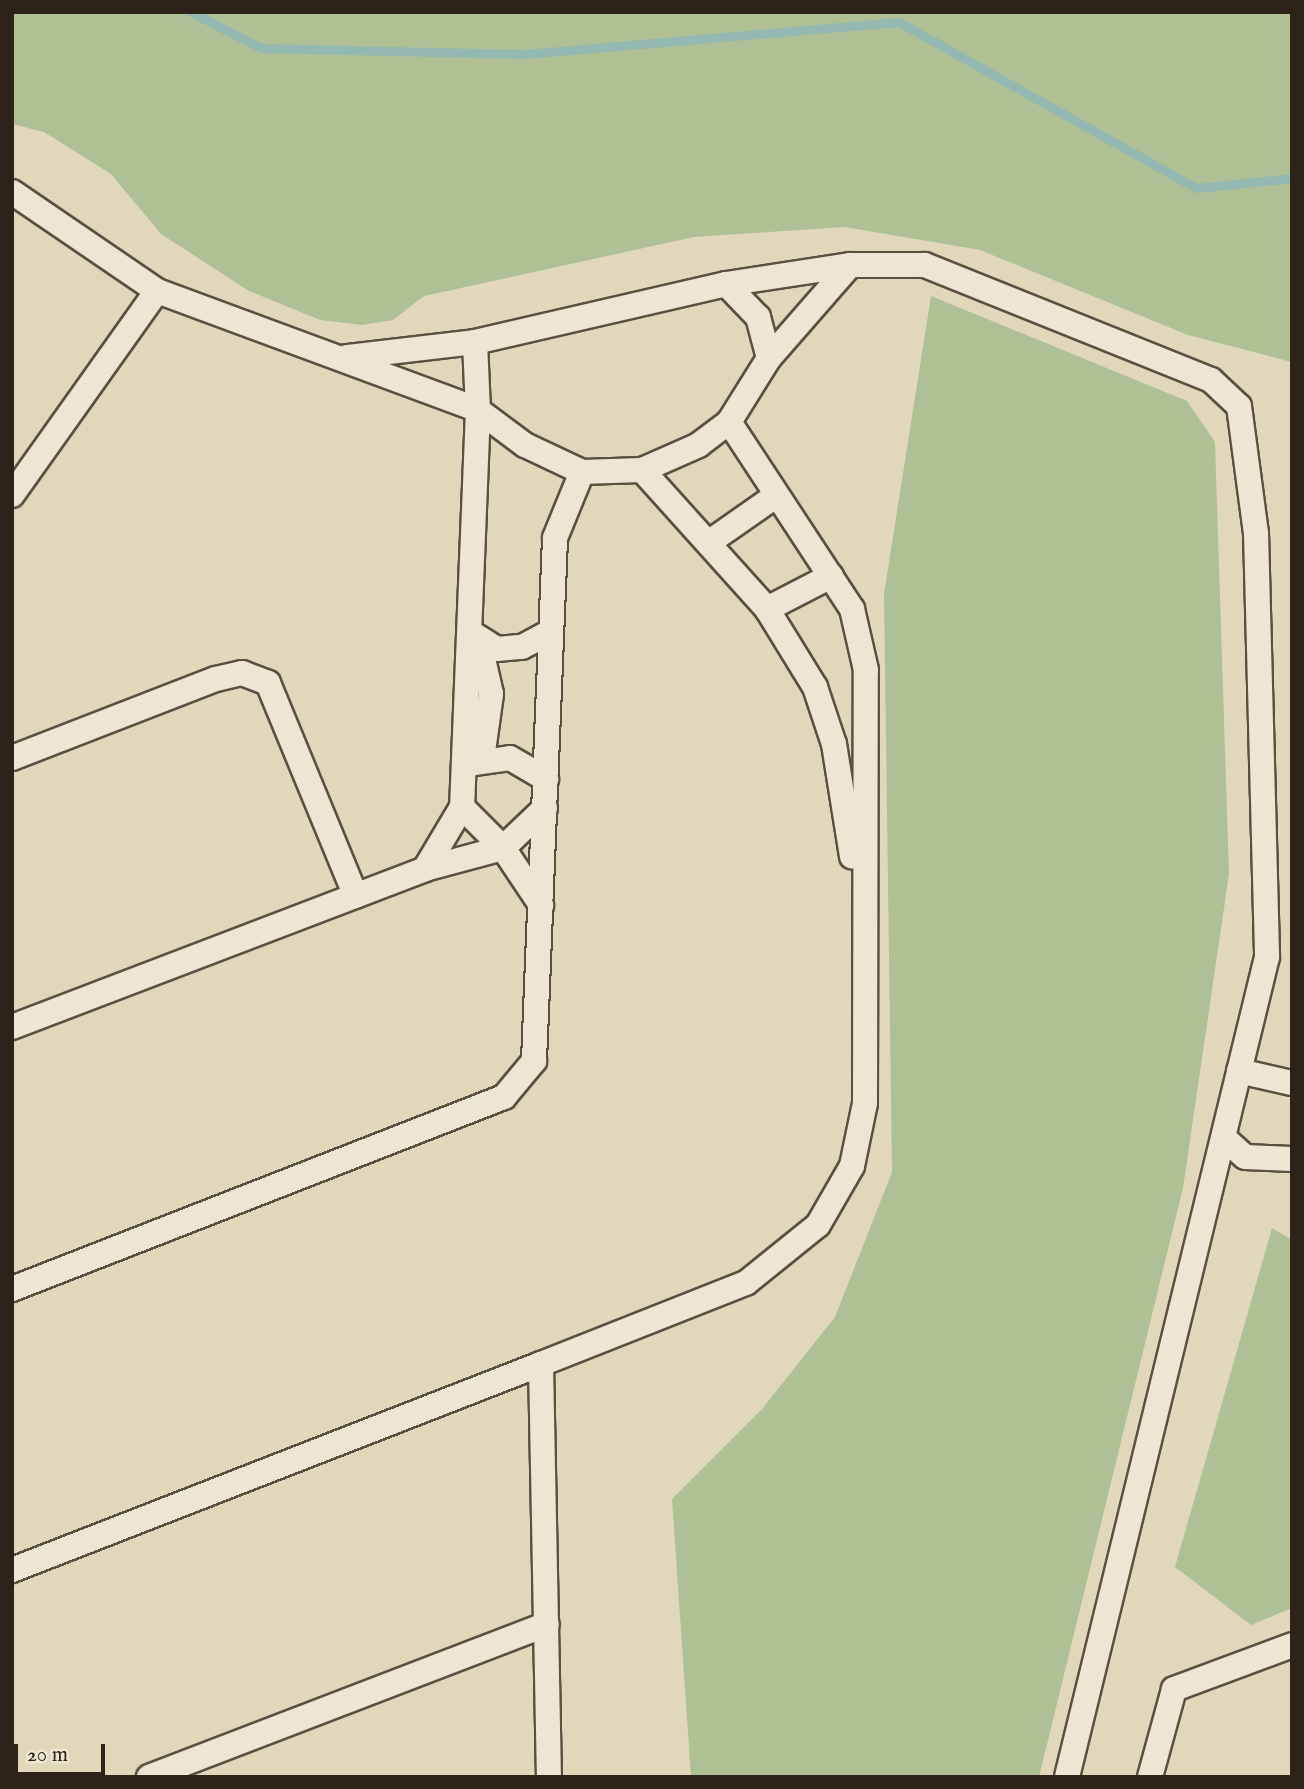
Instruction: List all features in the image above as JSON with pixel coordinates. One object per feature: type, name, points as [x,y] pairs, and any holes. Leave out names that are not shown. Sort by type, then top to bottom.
[{"type":"street","points":[[12,192],[157,291],[478,410],[525,445],[582,472],[642,470],[699,445],[729,422],[769,358],[850,265]]},
{"type":"street","points":[[343,358],[475,342],[726,284],[850,265],[925,265],[1211,380],[1239,406],[1256,533],[1267,957],[1067,1777]]},
{"type":"street","points":[[726,284],[758,317],[769,358]]},
{"type":"street","points":[[12,495],[157,291]]},
{"type":"street","points":[[425,869],[461,807],[472,763],[478,410],[475,342]]},
{"type":"street","points":[[12,1570],[746,1283],[818,1225],[852,1166],[865,1103],[866,670],[852,609],[774,497],[729,422]]},
{"type":"street","points":[[642,470],[710,541],[767,609],[815,687],[834,744],[864,954]]},
{"type":"street","points":[[12,1289],[504,1097],[534,1061],[546,779],[548,633],[555,538],[582,472]]},
{"type":"street","points":[[710,541],[774,497]]},
{"type":"street","points":[[767,609],[831,576]]},
{"type":"street","points":[[473,634],[497,649],[522,647],[548,633]]},
{"type":"street","points":[[12,758],[216,679],[242,673],[268,683],[356,896]]},
{"type":"street","points":[[472,763],[509,758],[546,779]]},
{"type":"street","points":[[461,807],[503,848],[541,905]]},
{"type":"street","points":[[12,1027],[425,869],[503,848],[545,808]]},
{"type":"street","points":[[1239,1071],[1290,1084]]},
{"type":"street","points":[[1224,1138],[1245,1157],[1285,1155]]},
{"type":"street","points":[[541,1364],[549,1777]]},
{"type":"street","points":[[149,1777],[547,1624]]},
{"type":"street","points":[[1150,1777],[1174,1689],[1292,1645]]},
{"type":"green space","points":[[12,12],[1292,12],[1292,362],[1188,335],[980,250],[845,227],[694,237],[424,296],[393,320],[362,325],[320,320],[249,291],[161,234],[111,174],[44,132],[12,124]]},
{"type":"green space","points":[[931,296],[1187,401],[1215,442],[1229,874],[1183,1188],[1039,1777],[691,1777],[672,1499],[762,1409],[835,1317],[892,1172],[884,594]]},
{"type":"green space","points":[[1272,1228],[1292,1240],[1292,1608],[1251,1625],[1175,1567]]},
{"type":"waterway","points":[[191,12],[261,48],[525,54],[899,22],[1196,188],[1292,178]]}]
